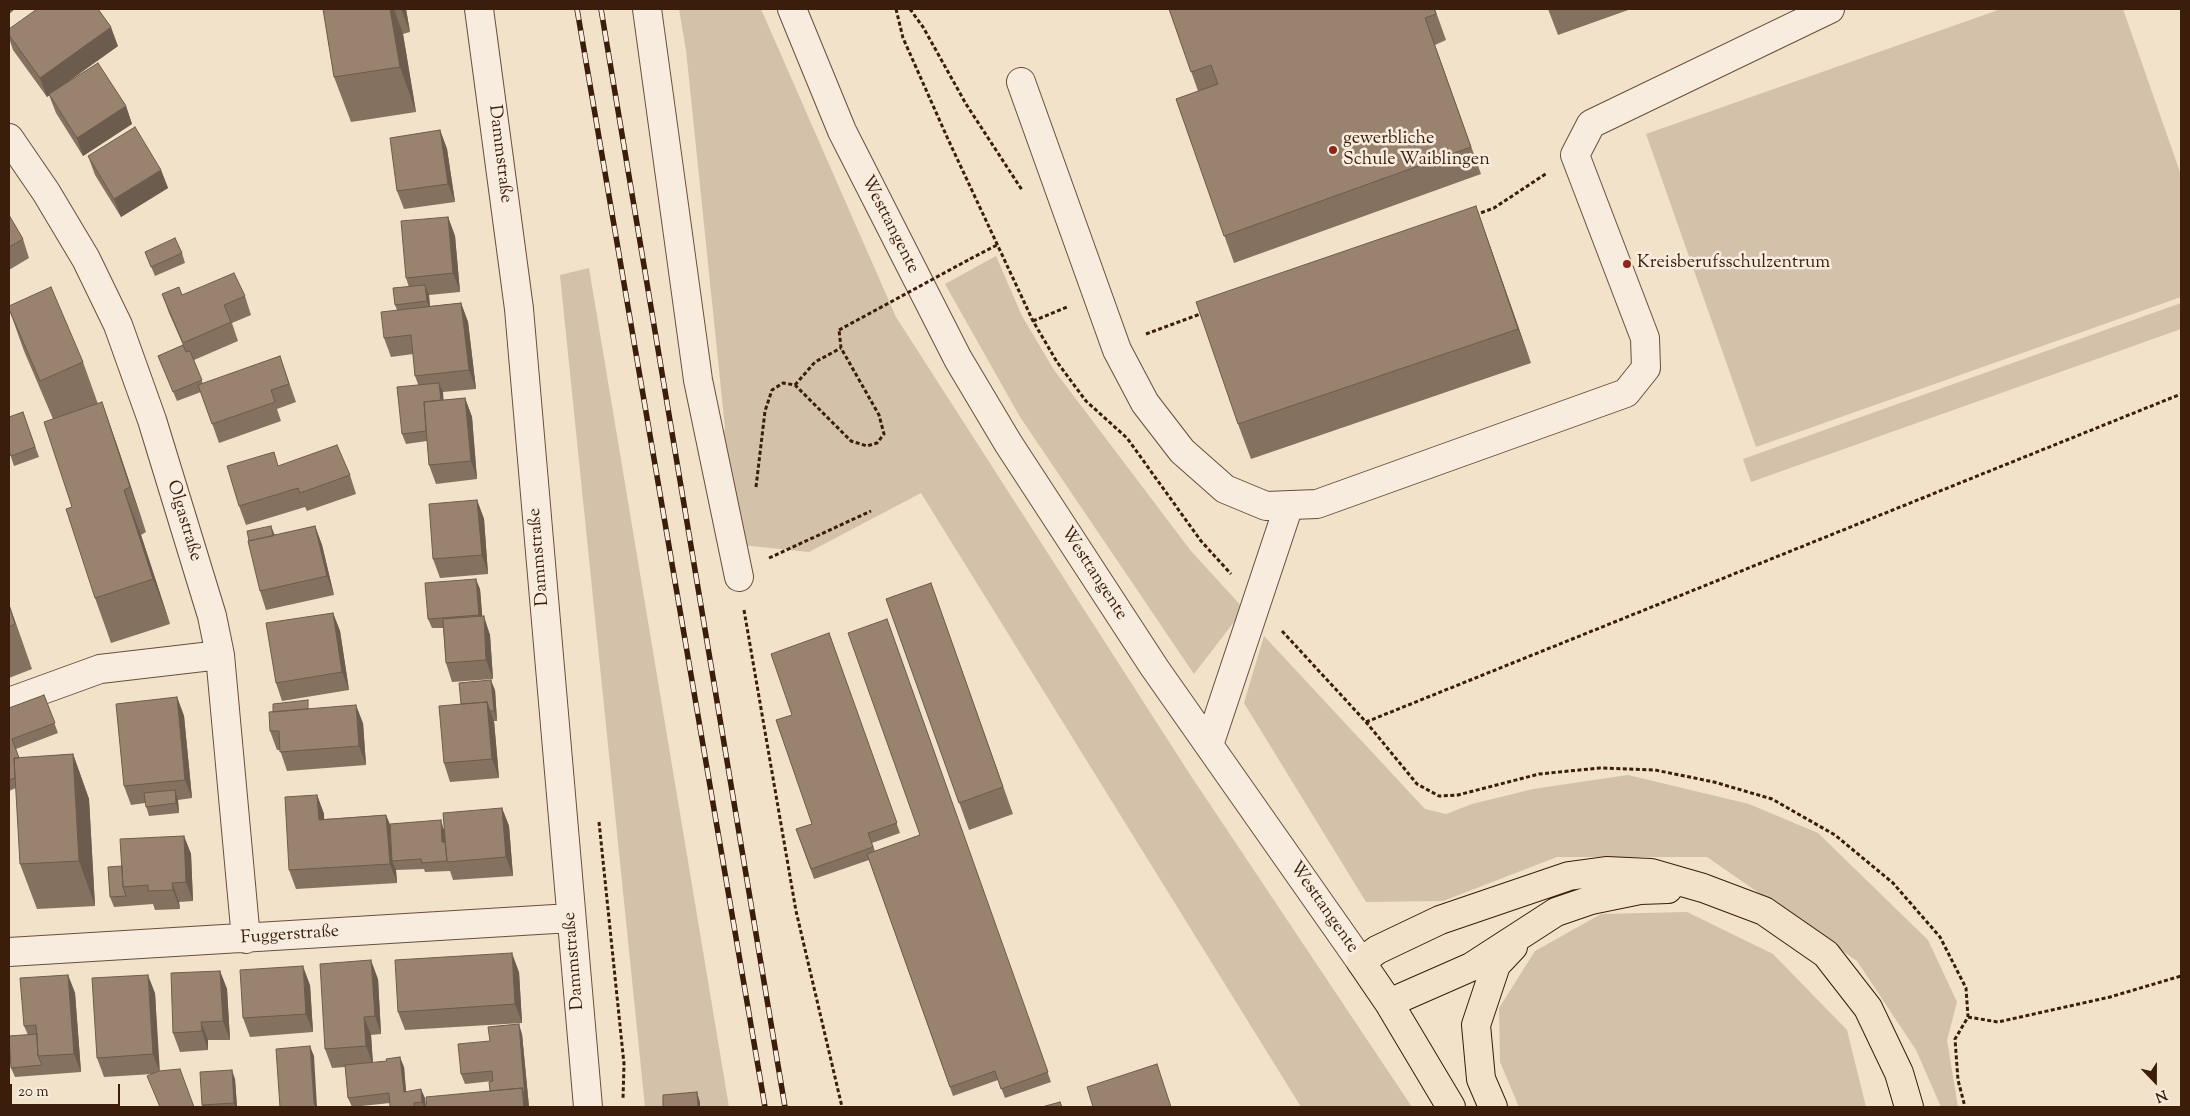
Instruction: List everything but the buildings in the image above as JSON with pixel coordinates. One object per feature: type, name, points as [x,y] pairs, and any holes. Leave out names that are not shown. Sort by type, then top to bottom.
[{"type":"main road","points":[[1361,962],[1398,939],[1440,920],[1569,876],[1606,870],[1651,873],[1703,888],[1764,911],[1826,954],[1868,1008],[1899,1074],[1909,1107]]},
{"type":"main road","points":[[1389,1003],[1471,967],[1556,912],[1591,900],[1640,890],[1703,888]]},
{"type":"main road","points":[[1493,1107],[1482,1079],[1476,1025],[1496,965],[1529,930]]},
{"type":"main road","name":"Westtangente","points":[[1361,962],[1389,1003],[1451,1107]]},
{"type":"street","name":"Dammstraße","points":[[479,9],[519,309],[588,1107]]},
{"type":"street","points":[[647,9],[698,380],[739,577]]},
{"type":"street","name":"Westtangente","points":[[792,9],[842,132],[958,359],[1008,443],[1148,658],[1361,962]]},
{"type":"street","points":[[1020,82],[1117,350],[1145,403],[1182,451],[1225,490],[1266,506],[1316,504],[1626,393],[1646,368],[1645,338],[1575,155],[1591,124],[1830,9]]},
{"type":"street","name":"Olgastraße","points":[[9,138],[46,192],[86,259],[118,325],[152,420],[212,616],[220,655],[246,939]]},
{"type":"street","points":[[1208,745],[1289,505]]},
{"type":"street","points":[[9,702],[100,669],[220,655]]},
{"type":"street","name":"Fuggerstraße","points":[[9,952],[571,918]]},
{"type":"path","points":[[896,9],[903,38],[997,245],[1033,321],[1057,362],[1086,401],[1126,438],[1201,541],[1366,722],[1417,784],[1439,796],[1458,795],[1539,774],[1600,768],[1655,770],[1714,782],[1772,800],[1835,835],[1893,883],[1940,937],[1966,988],[1968,1017],[1955,1039],[1958,1080],[1965,1107]]},
{"type":"path","points":[[910,9],[923,27],[966,104],[1024,192]]},
{"type":"path","points":[[1466,218],[1494,208],[1575,155]]},
{"type":"path","points":[[754,497],[765,411],[772,390],[783,383],[795,385],[851,441],[866,446],[876,443],[884,434],[879,415],[841,348],[839,330],[997,245]]},
{"type":"path","points":[[1033,321],[1073,305]]},
{"type":"path","points":[[1159,329],[1206,312]]},
{"type":"path","points":[[795,385],[816,362],[841,348]]},
{"type":"path","points":[[1366,722],[2181,394]]},
{"type":"path","points":[[1126,431],[1126,438]]},
{"type":"path","points":[[842,1107],[796,911],[739,577],[758,563],[871,511]]},
{"type":"path","points":[[1968,1017],[1998,1022],[2110,997],[2181,976]]},
{"type":"shaded area","points":[[679,9],[761,9],[896,317],[1191,776],[1412,1107],[1301,1107],[921,493],[809,552],[741,545],[723,436],[725,428],[686,50]]},
{"type":"shaded area","points":[[2001,9],[2123,9],[2181,175],[2181,297],[1756,447],[1646,134]]},
{"type":"shaded area","points":[[996,256],[1022,316],[1054,370],[1191,551],[1244,609],[1194,674],[1020,417],[945,284]]},
{"type":"shaded area","points":[[589,268],[729,1107],[645,1107],[560,275]]},
{"type":"shaded area","points":[[2181,303],[2181,329],[1751,482],[1743,459]]},
{"type":"shaded area","points":[[1264,636],[1425,809],[1446,814],[1472,804],[1533,789],[1628,775],[1749,804],[1818,833],[1928,940],[1957,1002],[1947,1040],[1958,1107],[1941,1107],[1916,1050],[1857,961],[1707,857],[1557,857],[1443,901],[1366,902],[1244,703]]},
{"type":"shaded area","points":[[1687,912],[1773,954],[1847,1030],[1866,1107],[1519,1107],[1500,1062],[1499,1008],[1535,951],[1601,914]]},
{"type":"railway","points":[[577,9],[765,1107]]},
{"type":"railway","points":[[601,9],[785,1107]]},
{"type":"place","name":"gewerbliche Schule Waiblingen","points":[[1333,150]]},
{"type":"place","name":"Kreisberufsschulzentrum","points":[[1627,264]]}]
